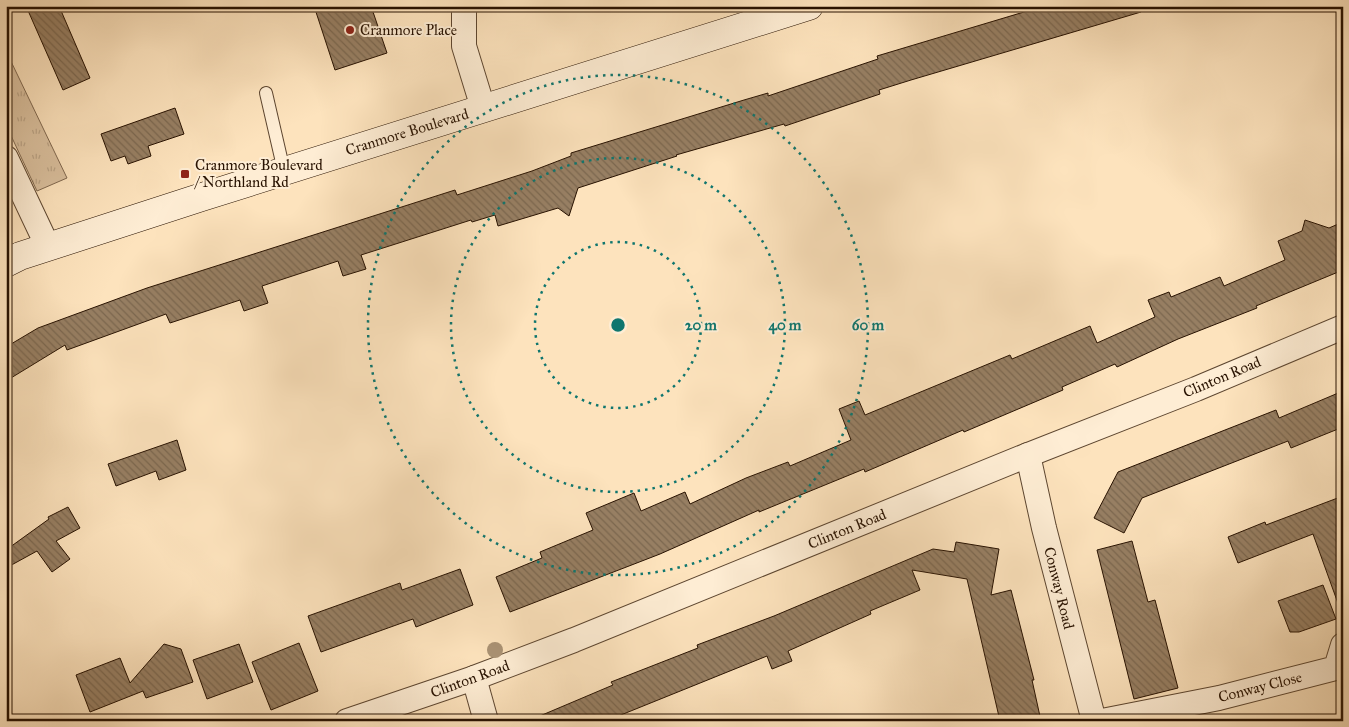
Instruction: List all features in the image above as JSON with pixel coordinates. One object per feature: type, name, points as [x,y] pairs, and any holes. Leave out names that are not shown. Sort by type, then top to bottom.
[{"type":"street","points":[[464,6],[464,46],[483,108]]},
{"type":"street","name":"Cranmore Boulevard","points":[[6,263],[48,247],[284,171],[809,6]]},
{"type":"street","points":[[6,158],[48,247]]},
{"type":"street","name":"Clinton Road","points":[[347,721],[474,678],[1196,389],[1343,327]]},
{"type":"street","name":"Conway Road","points":[[1028,455],[1044,528],[1094,721]]},
{"type":"street","name":"Conway Close","points":[[1102,721],[1219,698],[1336,668],[1343,644]]},
{"type":"street","points":[[474,678],[486,721]]},
{"type":"lane","points":[[266,93],[284,171]]},
{"type":"green space","points":[[6,51],[67,178],[37,191],[6,125]]},
{"type":"building","points":[[26,6],[59,6],[90,78],[63,90]]},
{"type":"building","name":"Cranmore Place","points":[[314,6],[371,6],[387,53],[335,70]]},
{"type":"building","points":[[1044,6],[1140,6],[1141,12],[879,90],[880,94],[785,126],[784,124],[676,155],[578,188],[569,216],[558,208],[498,226],[495,215],[472,222],[471,220],[361,255],[366,269],[343,276],[338,261],[262,286],[268,303],[244,311],[240,300],[170,323],[166,314],[67,350],[65,345],[6,381],[6,347],[38,328],[147,288],[455,190],[457,195],[532,171],[571,156],[571,153],[768,93],[768,96],[878,59],[877,56]]},
{"type":"building","points":[[175,108],[184,134],[148,146],[151,156],[128,164],[125,156],[111,161],[101,134]]},
{"type":"building","points":[[1305,220],[1329,228],[1343,222],[1343,270],[1256,306],[1257,308],[1178,339],[1117,367],[1115,364],[1062,387],[1063,390],[964,432],[963,430],[865,472],[864,469],[759,512],[759,510],[660,554],[510,612],[496,577],[542,558],[540,552],[593,530],[586,513],[634,493],[641,511],[685,492],[690,504],[746,478],[788,462],[790,466],[851,440],[839,409],[859,401],[865,415],[1010,355],[1012,359],[1090,326],[1097,343],[1155,317],[1148,300],[1169,292],[1171,297],[1220,277],[1224,286],[1285,260],[1278,241],[1302,231]]},
{"type":"building","points":[[1343,391],[1343,427],[1291,448],[1288,441],[1142,498],[1124,533],[1094,518],[1118,472],[1276,410],[1279,418]]},
{"type":"building","points":[[177,440],[186,470],[159,480],[156,471],[116,486],[108,464]]},
{"type":"building","points":[[1343,496],[1343,609],[1340,609],[1313,534],[1238,563],[1228,537],[1265,522],[1266,525]]},
{"type":"building","points":[[68,507],[80,528],[56,541],[70,559],[52,572],[37,551],[6,568],[6,550],[49,519],[48,517]]},
{"type":"building","points":[[1132,541],[1148,602],[1155,600],[1178,688],[1134,699],[1097,550]]},
{"type":"building","points":[[956,542],[999,549],[991,595],[1011,590],[1034,680],[1032,680],[1041,721],[1000,721],[967,579],[912,570],[920,590],[870,611],[871,614],[788,651],[792,661],[772,669],[767,656],[606,721],[528,721],[613,685],[611,682],[698,648],[697,645],[774,616],[933,549],[954,552]]},
{"type":"building","points":[[460,569],[473,605],[416,627],[413,619],[321,652],[308,616],[400,583],[402,590]]},
{"type":"building","points":[[1323,585],[1336,619],[1299,632],[1290,632],[1278,601]]},
{"type":"building","points":[[299,643],[318,691],[271,710],[252,662]]},
{"type":"building","points":[[164,644],[181,649],[193,682],[146,698],[143,691],[90,712],[76,675],[120,658],[130,683]]},
{"type":"building","points":[[239,644],[253,682],[207,699],[193,660]]},
{"type":"place","name":"Cranmore Place","points":[[350,30]]},
{"type":"place","name":"Cranmore Boulevard / Northland Rd","points":[[185,174]]}]
